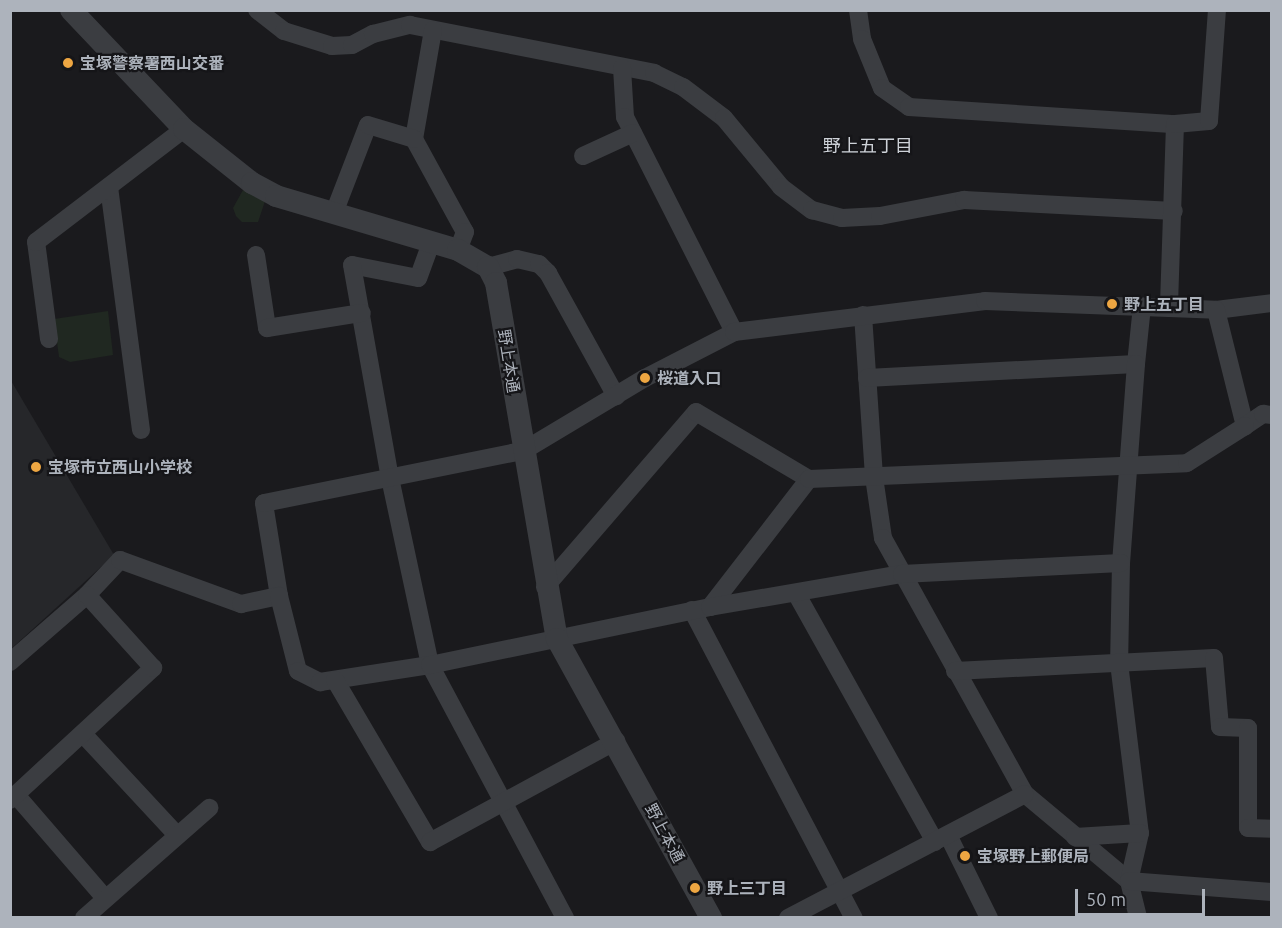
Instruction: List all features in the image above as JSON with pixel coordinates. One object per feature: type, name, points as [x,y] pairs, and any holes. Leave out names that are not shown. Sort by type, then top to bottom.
[{"type":"street","points":[[71,10],[184,129],[252,183],[276,196],[458,250],[488,267],[517,259],[539,264],[548,273],[616,396]]},
{"type":"street","points":[[257,10],[284,31],[332,46],[352,45],[373,34],[410,25],[654,73],[683,87],[724,118],[781,187],[812,210],[842,218],[880,216],[964,200],[1003,200],[1174,211]]},
{"type":"street","points":[[858,10],[862,39],[882,88],[909,107],[1175,124],[1209,121],[1217,10]]},
{"type":"street","points":[[433,30],[414,139],[465,232],[458,250]]},
{"type":"street","points":[[622,68],[626,117],[734,332]]},
{"type":"street","points":[[1168,308],[1174,211],[1175,124]]},
{"type":"street","points":[[334,213],[368,125],[414,139]]},
{"type":"street","points":[[49,339],[36,242],[184,129]]},
{"type":"street","points":[[583,156],[633,133]]},
{"type":"street","points":[[109,187],[141,430]]},
{"type":"street","points":[[431,243],[418,278],[352,265],[390,478],[430,665],[565,918]]},
{"type":"street","points":[[256,255],[267,328],[362,313]]},
{"type":"street","name":"野上本通","points":[[488,267],[496,283],[545,588],[556,639],[616,741],[711,918]]},
{"type":"street","points":[[1121,563],[902,574],[701,609],[430,665],[321,682],[298,671],[279,596],[264,503],[523,451],[616,396],[734,332],[985,301],[1216,310],[1272,303]]},
{"type":"street","points":[[1138,918],[1129,881],[1140,833],[1119,663],[1121,563],[1131,464],[1136,364],[1142,306]]},
{"type":"street","points":[[1216,310],[1245,426]]},
{"type":"street","points":[[863,315],[874,477],[883,538],[1025,794],[1129,881],[1272,892]]},
{"type":"street","points":[[867,378],[1136,364]]},
{"type":"street","points":[[545,588],[696,412],[809,479],[1187,462],[1263,414],[1272,415]]},
{"type":"street","points":[[701,609],[809,479]]},
{"type":"street","points":[[10,662],[87,595],[120,560],[241,604],[279,596]]},
{"type":"street","points":[[796,593],[989,918]]},
{"type":"street","points":[[87,595],[153,668],[84,735],[13,797],[105,898]]},
{"type":"street","points":[[701,609],[854,918]]},
{"type":"street","points":[[955,671],[1214,658],[1220,727],[1248,728],[1248,828],[1272,829]]},
{"type":"street","points":[[335,680],[430,842],[616,741]]},
{"type":"street","points":[[84,735],[177,835]]},
{"type":"street","points":[[788,918],[1025,794]]},
{"type":"street","points":[[84,918],[208,808]]},
{"type":"street","points":[[1076,837],[1140,833]]},
{"type":"shaded area","points":[[243,190],[265,201],[258,222],[242,222],[236,216],[233,208]]},
{"type":"shaded area","points":[[108,311],[113,355],[70,362],[59,357],[54,319]]},
{"type":"shaded area","name":"宝塚市立西山小学校","points":[[10,379],[114,555],[11,649],[10,649]]},
{"type":"place","name":"宝塚警察署西山交番","points":[[68,63]]},
{"type":"place","name":"野上五丁目","points":[[1112,304]]},
{"type":"place","name":"桜道入口","points":[[645,378]]},
{"type":"place","name":"宝塚市立西山小学校","points":[[36,467]]},
{"type":"place","name":"宝塚野上郵便局","points":[[965,856]]},
{"type":"place","name":"野上三丁目","points":[[695,888]]},
{"type":"district","name":"野上五丁目","points":[[868,145]]}]
